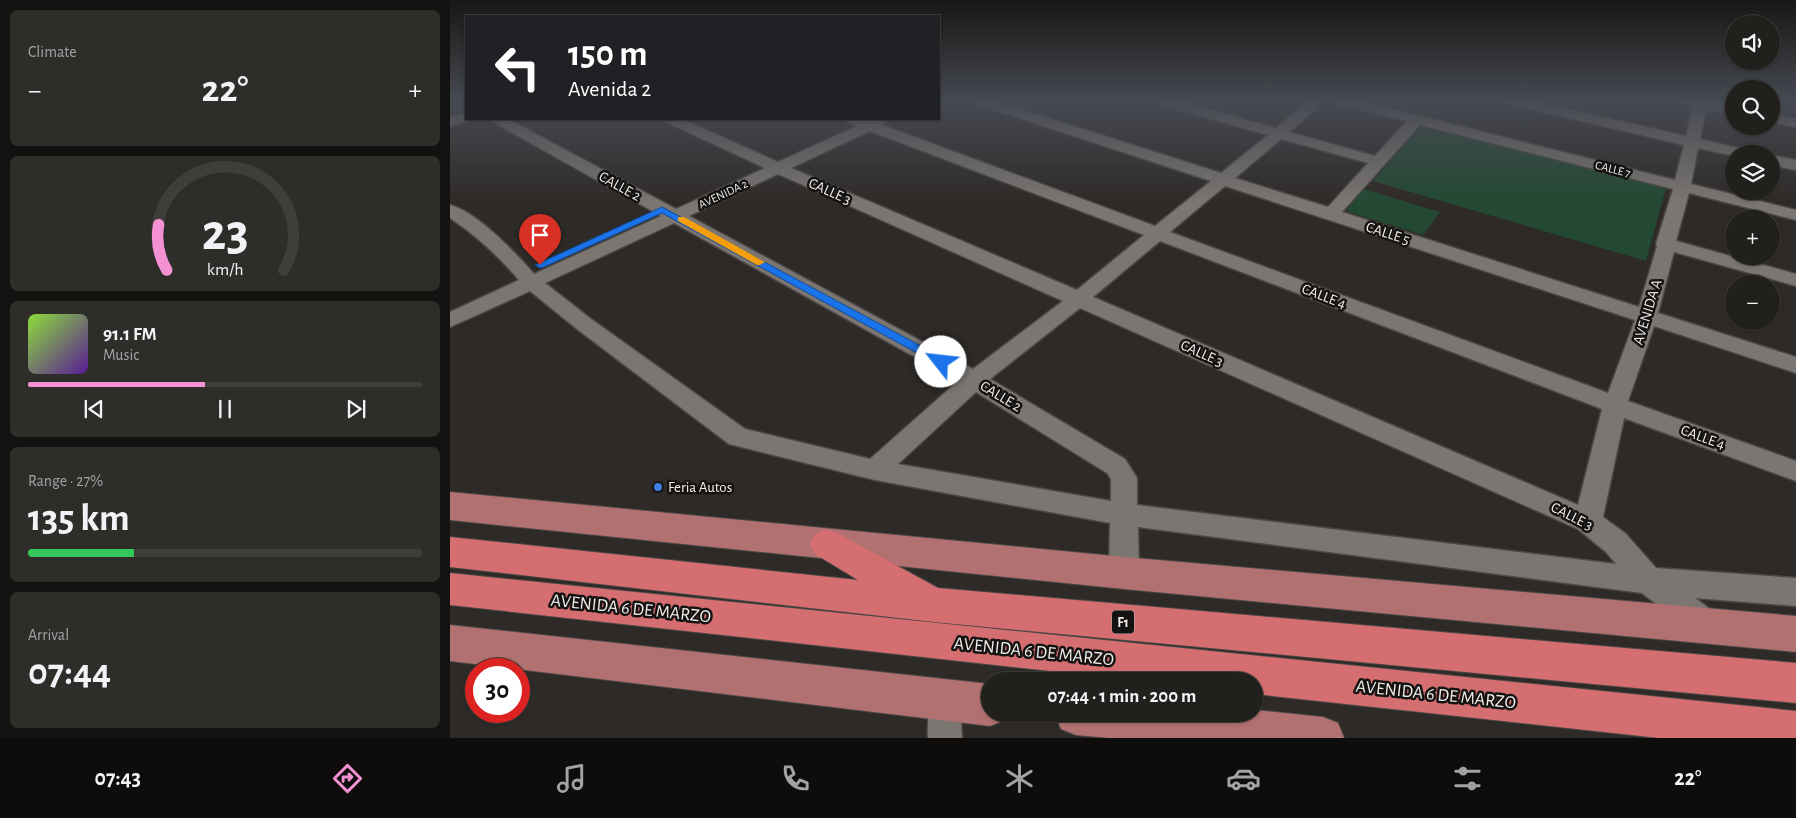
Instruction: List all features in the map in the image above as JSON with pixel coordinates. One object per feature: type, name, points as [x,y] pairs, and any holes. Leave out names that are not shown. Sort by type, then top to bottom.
[{"type":"highway","points":[[827,544],[934,605]]},
{"type":"highway","name":"F1","points":[[450,552],[934,605],[1796,683]]},
{"type":"highway","name":"AVENIDA 6 DE MARZO","points":[[450,589],[1796,732]]},
{"type":"main road","points":[[450,506],[1124,573],[1796,634]]},
{"type":"main road","points":[[450,643],[946,720],[981,708]]},
{"type":"main road","points":[[1158,722],[1323,738]]},
{"type":"street","name":"CALLE 2","points":[[528,135],[974,380],[1116,466],[1124,478],[1124,573]]},
{"type":"street","name":"CALLE 3","points":[[706,135],[772,166],[1588,521],[1616,543],[1649,581],[1707,625]]},
{"type":"street","name":"AVENIDA 2","points":[[450,306],[527,277],[837,135]]},
{"type":"street","name":"CALLE 4","points":[[904,135],[1157,233],[1796,471]]},
{"type":"street","name":"CALLE 5","points":[[1087,135],[1796,365]]},
{"type":"street","points":[[875,470],[974,380],[1078,299],[1275,135]]},
{"type":"street","points":[[1287,135],[1377,161]]},
{"type":"street","points":[[1330,214],[1401,135]]},
{"type":"street","name":"CALLE 7","points":[[1478,135],[1796,214]]},
{"type":"street","points":[[1666,135],[1725,149]]},
{"type":"street","name":"AVENIDA A","points":[[1588,521],[1615,405],[1647,317],[1682,186],[1692,135]]},
{"type":"street","points":[[1780,162],[1796,165]]},
{"type":"street","points":[[450,210],[488,237],[507,254],[527,277],[584,324],[738,437],[875,470],[1123,514],[1649,581],[1796,592]]},
{"type":"street","points":[[1666,244],[1796,280]]},
{"type":"street","name":"AVENIDA 2","points":[[450,320],[527,277]]},
{"type":"green space","points":[[1413,135],[1458,135],[1666,188],[1646,261],[1373,181]]},
{"type":"green space","points":[[1364,189],[1440,212],[1423,235],[1346,211]]},
{"type":"slow traffic","points":[[681,219],[760,262]]},
{"type":"place","name":"Feria Autos","points":[[658,487]]},
{"type":"route","points":[[540,265],[662,209],[941,362]]}]
